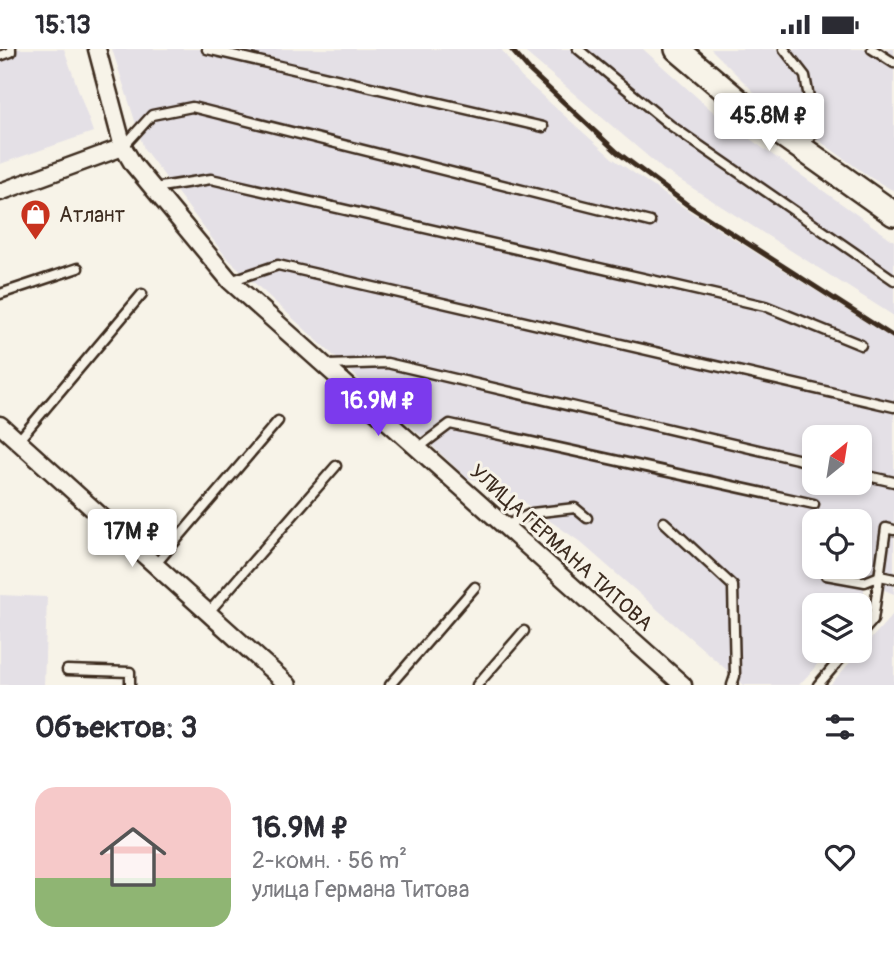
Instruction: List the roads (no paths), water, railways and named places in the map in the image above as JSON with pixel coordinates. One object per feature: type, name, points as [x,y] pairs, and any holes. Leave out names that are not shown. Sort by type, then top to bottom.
[{"type":"main road","points":[[677,49],[756,116],[894,214]]},
{"type":"street","name":"УЛИЦА ГЕРМАНА ТИТОВА","points":[[100,50],[123,147],[133,164],[230,281],[683,685]]},
{"type":"street","points":[[0,192],[123,147]]},
{"type":"street","points":[[0,425],[288,685]]},
{"type":"lane","points":[[0,56],[11,49]]},
{"type":"lane","points":[[207,49],[543,127]]},
{"type":"lane","points":[[578,49],[670,125],[894,280]]},
{"type":"lane","points":[[784,49],[805,76],[815,129],[802,149]]},
{"type":"lane","points":[[872,49],[894,63]]},
{"type":"lane","points":[[123,147],[152,114],[191,107],[650,222]]},
{"type":"lane","points":[[154,188],[211,179],[765,306],[861,345]]},
{"type":"lane","points":[[230,281],[278,265],[894,407]]},
{"type":"lane","points":[[0,294],[78,268]]},
{"type":"lane","points":[[18,441],[142,294]]},
{"type":"lane","points":[[325,365],[387,363],[802,460]]},
{"type":"lane","points":[[155,565],[278,421]]},
{"type":"lane","points":[[418,448],[450,424],[814,504]]},
{"type":"lane","points":[[208,613],[336,465]]},
{"type":"lane","points":[[872,477],[894,482]]},
{"type":"lane","points":[[505,526],[532,513],[575,508],[587,518]]},
{"type":"lane","points":[[664,522],[733,586],[735,676],[732,685]]},
{"type":"lane","points":[[872,621],[886,528],[894,530]]},
{"type":"lane","points":[[848,579],[865,582],[880,576],[894,579]]},
{"type":"lane","points":[[390,685],[475,587]]},
{"type":"lane","points":[[477,685],[524,631]]},
{"type":"lane","points":[[818,685],[837,663]]},
{"type":"lane","points":[[68,670],[130,672],[130,685]]},
{"type":"railway","points":[[511,49],[529,70],[617,152],[689,206],[894,337]]},
{"type":"place","name":"Атлант","points":[[36,242]]}]
